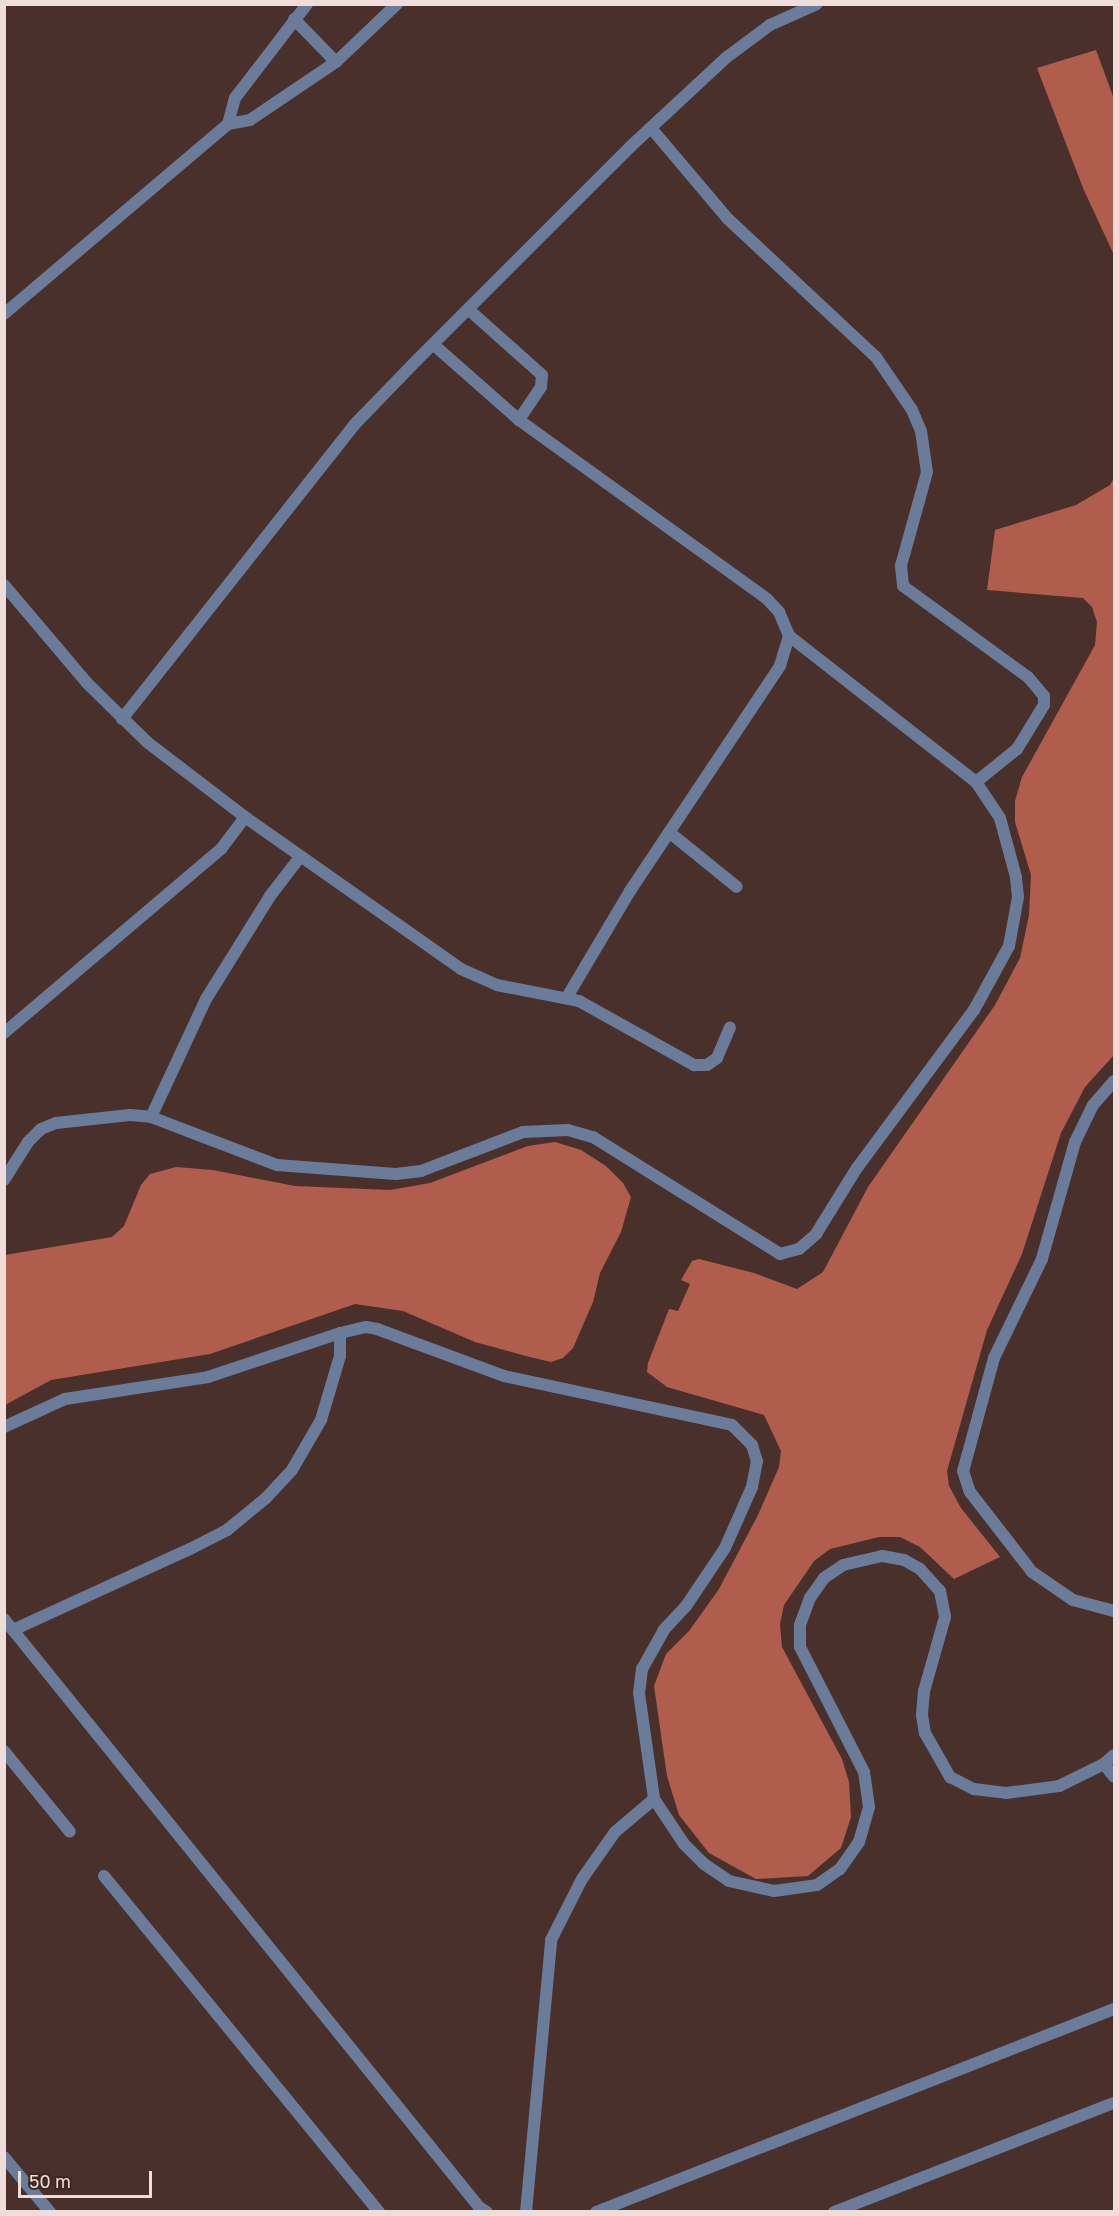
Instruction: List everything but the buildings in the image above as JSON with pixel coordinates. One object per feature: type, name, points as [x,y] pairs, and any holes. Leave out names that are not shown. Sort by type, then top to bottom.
[{"type":"street","points":[[228,124],[235,98],[294,19],[308,4]]},
{"type":"street","points":[[4,314],[228,124],[250,120],[336,62],[397,4]]},
{"type":"street","points":[[122,719],[354,425],[651,128],[750,39],[797,10],[817,4]]},
{"type":"street","points":[[294,19],[336,62]]},
{"type":"street","points":[[651,128],[728,219],[876,357],[912,410],[921,431],[927,472],[901,566],[903,586],[1028,677],[1044,696],[1044,705],[1017,748],[976,782]]},
{"type":"street","points":[[468,309],[542,375],[541,387],[519,420]]},
{"type":"street","points":[[4,1180],[28,1142],[50,1125],[130,1115],[151,1117],[277,1165],[396,1174],[422,1171],[523,1132],[545,1128],[579,1131],[780,1254],[799,1249],[816,1234],[856,1168],[941,1058],[1010,946],[1018,914],[1017,877],[1000,818],[976,782],[789,636],[779,612],[768,599],[519,420],[434,345]]},
{"type":"street","points":[[4,585],[122,719],[173,763],[300,857],[461,969],[497,985],[567,997],[694,1065],[706,1065],[717,1058],[730,1028]]},
{"type":"street","points":[[567,997],[669,832],[780,666],[789,636]]},
{"type":"street","points":[[4,1033],[221,849],[245,817]]},
{"type":"street","points":[[669,832],[737,887]]},
{"type":"street","points":[[151,1117],[206,999],[264,905],[300,857]]},
{"type":"street","points":[[1114,1081],[1094,1105],[1075,1143],[1042,1260],[994,1358],[963,1471],[970,1492],[1032,1572],[1073,1600],[1114,1611]]},
{"type":"street","points":[[4,1427],[73,1397],[208,1377],[366,1326],[430,1346],[504,1376],[732,1425],[746,1436],[757,1461],[742,1511],[725,1548],[686,1606],[664,1630],[642,1669],[639,1693],[654,1799],[696,1857],[743,1886],[774,1891],[804,1889],[818,1885],[840,1869],[852,1856],[866,1826],[867,1790],[856,1752],[805,1660],[800,1625],[815,1588],[843,1564],[882,1556],[904,1560],[920,1569],[940,1591],[945,1603],[922,1715],[929,1742],[950,1777],[974,1789],[1005,1793],[1059,1786],[1104,1764],[1114,1755]]},
{"type":"street","points":[[13,1630],[227,1530],[266,1498],[292,1470],[321,1420],[340,1356],[340,1333]]},
{"type":"street","points":[[4,1619],[479,2206],[487,2211]]},
{"type":"street","points":[[4,1750],[70,1832]]},
{"type":"street","points":[[1104,1764],[1114,1777]]},
{"type":"street","points":[[526,2211],[551,1940],[597,1855],[615,1832],[654,1799]]},
{"type":"street","points":[[104,1876],[379,2211]]},
{"type":"street","points":[[596,2211],[1114,2009]]},
{"type":"street","points":[[834,2211],[1114,2103]]},
{"type":"street","points":[[4,2157],[50,2211]]},
{"type":"shaded area","points":[[1096,50],[1114,99],[1114,255],[1083,188],[1037,68]]},
{"type":"shaded area","points":[[1114,478],[1114,1055],[1085,1087],[1061,1133],[1022,1254],[987,1330],[947,1471],[949,1486],[961,1508],[1000,1557],[954,1579],[920,1547],[900,1537],[879,1537],[830,1549],[814,1561],[784,1605],[780,1624],[782,1647],[842,1759],[849,1782],[851,1817],[841,1848],[808,1876],[756,1879],[709,1853],[679,1815],[667,1776],[654,1686],[666,1654],[689,1631],[719,1589],[758,1515],[779,1467],[781,1451],[764,1415],[667,1387],[647,1372],[648,1363],[669,1309],[678,1311],[690,1284],[681,1280],[692,1261],[699,1259],[754,1273],[797,1289],[823,1272],[868,1187],[995,1005],[1020,958],[1029,915],[1031,875],[1015,822],[1015,801],[1022,777],[1095,645],[1097,622],[1092,607],[1083,598],[987,590],[995,530],[1076,505],[1110,485]]},
{"type":"shaded area","points":[[555,1142],[581,1150],[606,1166],[623,1183],[631,1197],[621,1232],[600,1273],[593,1302],[573,1348],[563,1358],[551,1362],[526,1356],[475,1342],[403,1311],[355,1304],[210,1354],[51,1380],[5,1405],[5,1255],[112,1237],[124,1226],[141,1185],[150,1174],[176,1167],[213,1170],[295,1186],[390,1190],[430,1183],[528,1146]]}]
